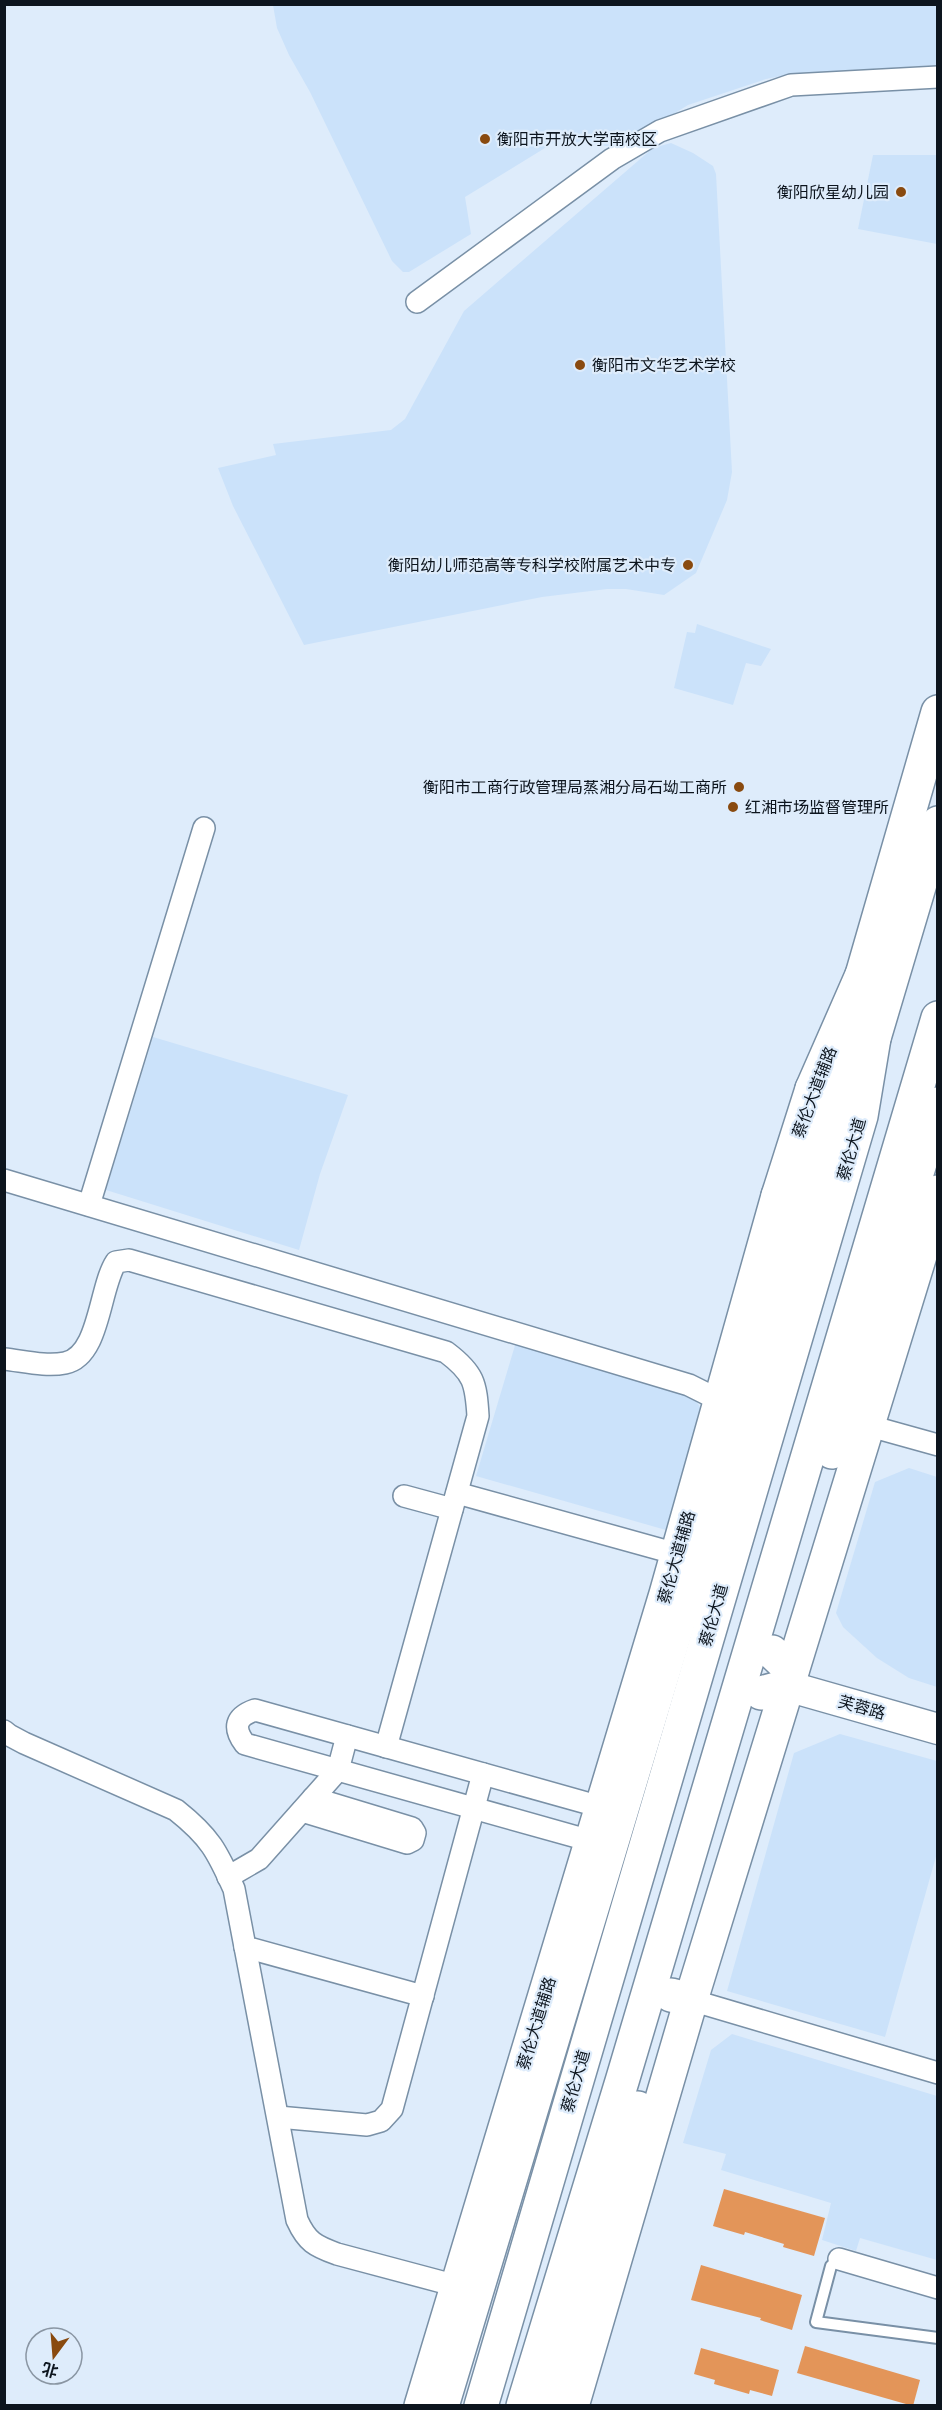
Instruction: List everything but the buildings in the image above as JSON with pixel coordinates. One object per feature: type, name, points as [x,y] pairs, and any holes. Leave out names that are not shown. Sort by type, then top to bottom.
[{"type":"main road","name":"蔡伦大道辅路","points":[[791,1200],[812,1089],[862,975],[938,712]]},
{"type":"main road","name":"蔡伦大道","points":[[481,2406],[861,1116],[874,1038],[938,823]]},
{"type":"main road","points":[[442,2406],[592,1913],[596,1850],[791,1200],[848,1059],[862,975]]},
{"type":"main road","points":[[523,2406],[630,2055],[938,1018]]},
{"type":"main road","points":[[812,1089],[874,1038]]},
{"type":"main road","points":[[549,2406],[681,1998],[887,1312],[938,1104]]},
{"type":"main road","points":[[887,1312],[937,1197]]},
{"type":"main road","name":"蔡伦大道辅路","points":[[421,2406],[596,1850],[601,1807],[677,1554],[731,1404]]},
{"type":"main road","points":[[572,2406],[681,1998]]},
{"type":"street","points":[[417,302],[612,159],[660,131],[791,85],[938,77]]},
{"type":"street","points":[[89,1205],[204,828]]},
{"type":"street","points":[[4,1180],[688,1385],[731,1404]]},
{"type":"street","points":[[4,1359],[42,1364],[66,1363],[78,1357],[85,1350],[93,1333],[109,1273],[116,1262],[129,1260],[446,1352],[463,1364],[476,1386],[478,1416],[386,1747]]},
{"type":"street","points":[[854,1422],[938,1445]]},
{"type":"street","points":[[404,1496],[455,1501],[677,1554]]},
{"type":"street","name":"芙蓉路","points":[[778,1676],[938,1713]]},
{"type":"street","name":"芙蓉路","points":[[778,1676],[938,1729]]},
{"type":"street","points":[[596,1850],[474,1808],[245,1744],[238,1735],[238,1723],[244,1714],[255,1710],[601,1807]]},
{"type":"street","points":[[4,1731],[24,1743],[176,1810],[198,1827],[217,1850],[234,1889],[297,2220],[305,2236],[318,2247],[327,2250],[457,2286]]},
{"type":"street","points":[[228,1877],[259,1859],[338,1770],[347,1736]]},
{"type":"street","points":[[278,2117],[367,2125],[381,2121],[392,2109],[483,1774]]},
{"type":"street","points":[[245,1947],[423,1996]]},
{"type":"street","points":[[681,1998],[938,2073]]},
{"type":"street","points":[[839,2259],[938,2288]]},
{"type":"lane","points":[[839,2259],[831,2266],[816,2322],[938,2338]]},
{"type":"shaded area","name":"衡阳市开放大学南校区","points":[[273,5],[937,5],[937,65],[791,74],[766,79],[688,105],[625,144],[607,146],[558,140],[465,197],[471,234],[409,272],[403,272],[392,261],[310,92],[289,55],[277,28]]},
{"type":"shaded area","name":"衡阳市文华艺术学校","points":[[671,143],[713,166],[716,174],[732,472],[727,500],[696,573],[664,595],[626,589],[607,589],[542,597],[304,645],[233,506],[218,468],[276,455],[273,444],[391,430],[405,419],[464,311],[653,148]]},
{"type":"shaded area","name":"衡阳欣星幼儿园","points":[[873,155],[937,155],[937,244],[858,229]]},
{"type":"shaded area","points":[[697,624],[771,649],[761,666],[746,663],[733,705],[674,688],[687,632],[695,633]]},
{"type":"shaded area","points":[[153,1037],[348,1095],[320,1174],[299,1250],[106,1190]]},
{"type":"shaded area","points":[[516,1342],[692,1395],[702,1410],[666,1530],[476,1476]]},
{"type":"shaded area","points":[[909,1468],[937,1477],[937,1687],[909,1678],[877,1658],[843,1627],[836,1613],[875,1482]]},
{"type":"shaded area","points":[[840,1734],[937,1761],[937,1853],[885,2037],[727,1991],[794,1753]]},
{"type":"shaded area","points":[[732,2034],[937,2096],[937,2260],[860,2238],[856,2251],[822,2240],[831,2203],[721,2170],[726,2154],[683,2143],[711,2050]]},
{"type":"place","name":"衡阳市开放大学南校区","points":[[485,139]]},
{"type":"place","name":"衡阳欣星幼儿园","points":[[901,192]]},
{"type":"place","name":"衡阳市文华艺术学校","points":[[580,365]]},
{"type":"place","name":"衡阳幼儿师范高等专科学校附属艺术中专","points":[[688,565]]},
{"type":"place","name":"衡阳市工商行政管理局蒸湘分局石坳工商所","points":[[739,787]]},
{"type":"place","name":"红湘市场监督管理所","points":[[733,807]]}]
